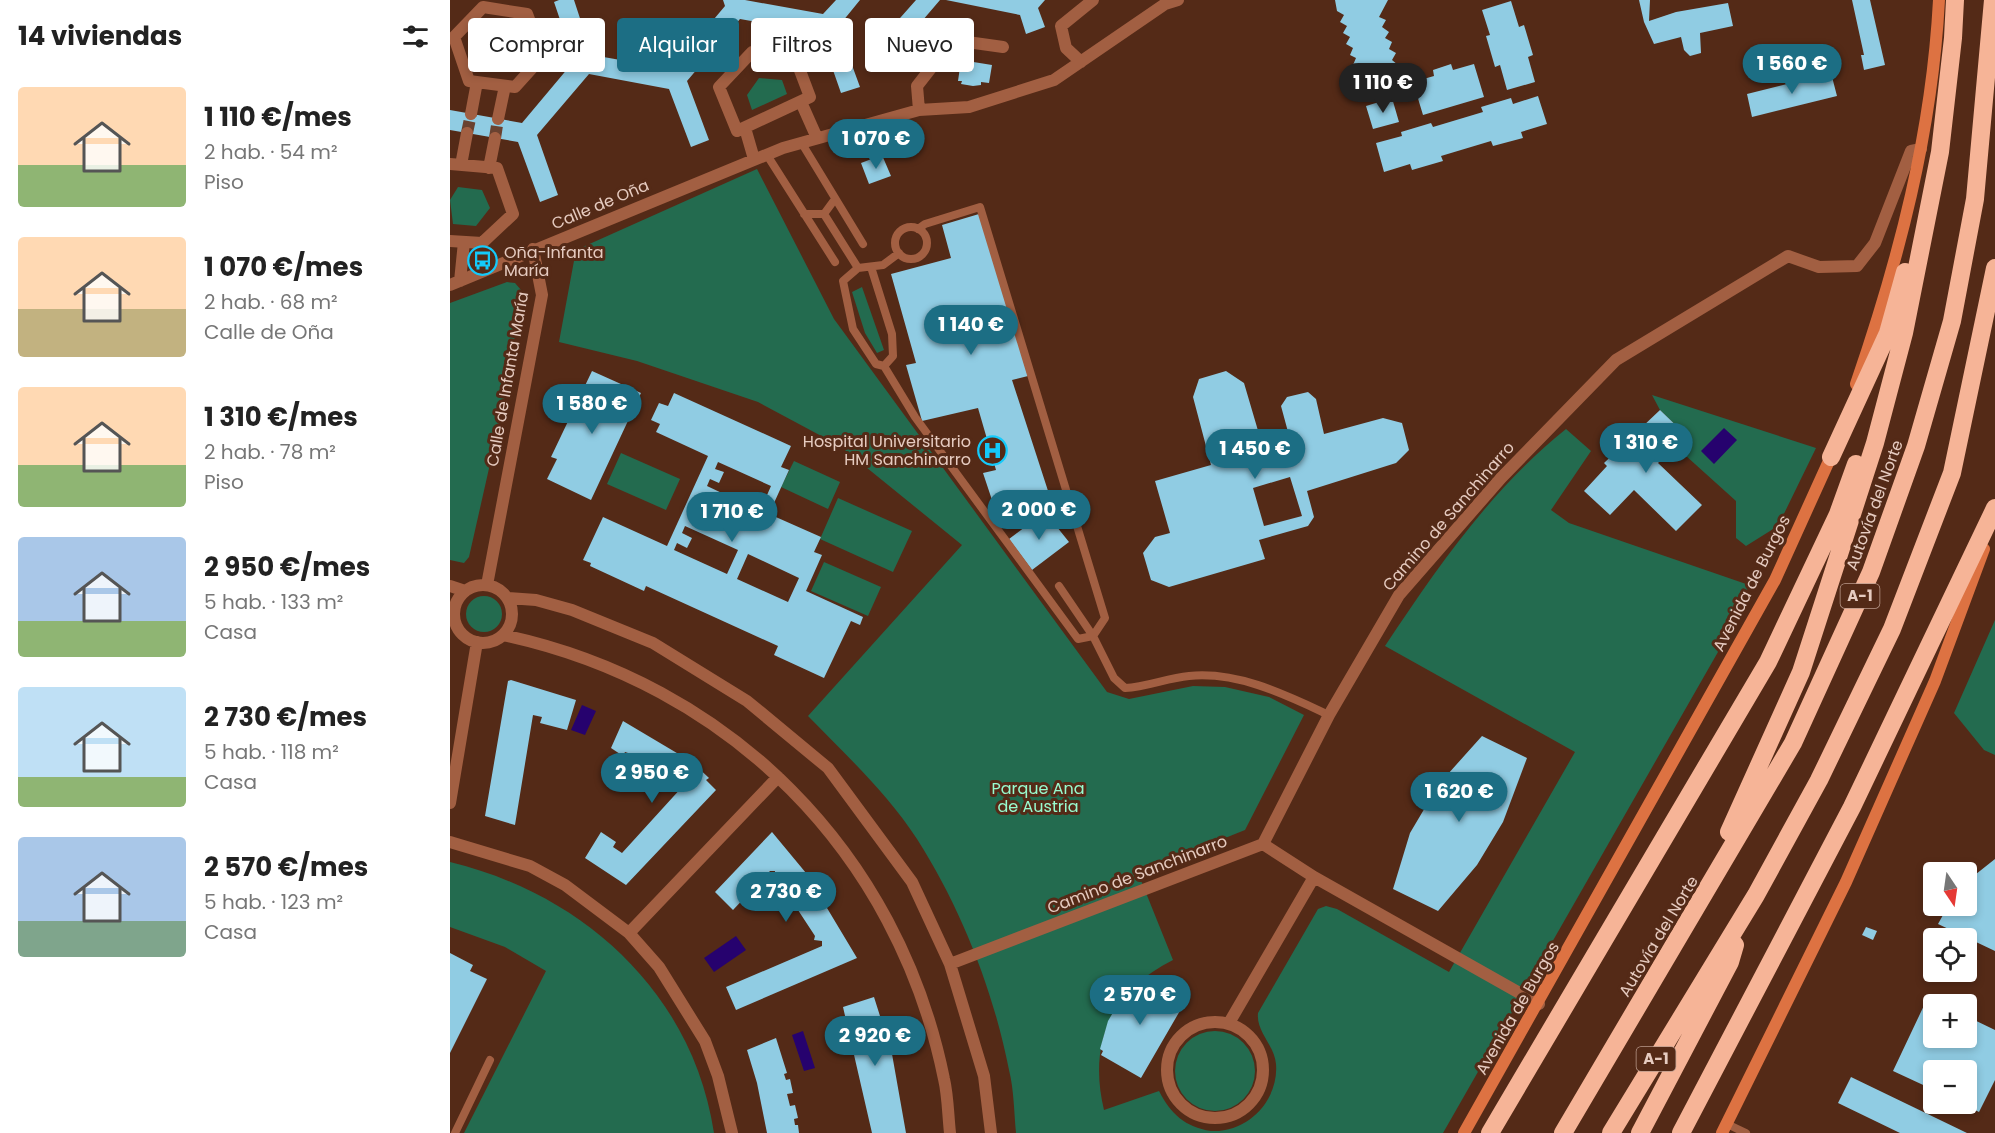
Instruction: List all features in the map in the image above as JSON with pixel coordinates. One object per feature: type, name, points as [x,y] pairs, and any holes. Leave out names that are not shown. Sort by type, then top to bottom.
[{"type":"highway","points":[[1676,945],[1763,760],[1801,672],[1875,443],[1904,333],[1940,152],[1955,0]]},
{"type":"highway","name":"Autovía del Norte","points":[[1563,1133],[1676,945],[1793,743],[1871,572],[1916,446],[1952,321],[1975,199],[1993,0]]},
{"type":"highway","points":[[1831,457],[1888,333],[1940,152]]},
{"type":"highway","name":"A-1","points":[[1611,1133],[1742,921],[1819,780],[1897,618],[1952,473],[1995,268]]},
{"type":"highway","points":[[1490,1133],[1768,662],[1838,514],[1904,333]]},
{"type":"highway","points":[[1681,1133],[1852,807],[1995,508]]},
{"type":"highway","points":[[1640,1133],[1730,962],[1742,921]]},
{"type":"street","points":[[1081,62],[1066,48],[1061,26],[1093,0]]},
{"type":"street","name":"Calle de Oña","points":[[455,283],[533,249],[801,142],[920,110],[969,106],[1054,80],[1165,4],[1178,0]]},
{"type":"street","name":"Avenida de Burgos","points":[[1464,1133],[1539,1004],[1775,580],[1831,457],[1880,316],[1911,204],[1929,107],[1939,0]]},
{"type":"street","points":[[483,7],[527,14],[543,56],[515,87],[505,86],[469,81],[454,37],[483,7]]},
{"type":"street","points":[[920,110],[917,86],[953,40],[1003,47]]},
{"type":"street","points":[[752,52],[796,60],[810,97],[801,102],[737,131],[719,87],[752,52]]},
{"type":"street","points":[[471,114],[477,82]]},
{"type":"street","points":[[498,119],[505,86]]},
{"type":"street","points":[[801,102],[817,138]]},
{"type":"street","points":[[745,128],[754,159]]},
{"type":"street","points":[[450,241],[482,243],[513,214],[497,168],[455,165],[467,133]]},
{"type":"street","points":[[489,168],[495,138]]},
{"type":"street","name":"Camino de Sanchinarro","points":[[950,964],[1263,844],[1329,715],[1399,595],[1501,478],[1616,360],[1788,256],[1819,267],[1857,266],[1875,243],[1911,151],[1921,149]]},
{"type":"street","name":"Calle de Oña","points":[[455,283],[464,242]]},
{"type":"street","name":"Calle de Infanta María","points":[[487,585],[542,294],[533,249]]},
{"type":"street","points":[[1724,1128],[1846,882],[1935,681],[1995,518]]},
{"type":"street","points":[[508,598],[512,617],[503,634],[486,643],[477,642],[454,629],[453,614],[459,597],[465,591],[479,585],[495,587],[508,598],[536,600],[572,610],[653,643],[747,701],[813,756],[834,777],[912,882],[950,964],[984,1076],[991,1133]]},
{"type":"street","points":[[450,586],[465,591]]},
{"type":"street","points":[[503,634],[565,650],[642,680],[687,705],[732,737],[808,805],[850,859],[885,915],[918,988],[944,1079],[950,1133]]},
{"type":"street","points":[[450,803],[477,642]]},
{"type":"street","points":[[629,933],[778,777]]},
{"type":"street","points":[[450,842],[530,866],[565,885],[629,933],[659,967],[705,1041],[718,1076],[732,1133]]},
{"type":"street","points":[[1263,844],[1314,877],[1539,1004]]},
{"type":"street","points":[[1229,1023],[1314,877]]},
{"type":"street","points":[[1212,1021],[1229,1023],[1243,1030],[1254,1041],[1261,1054],[1264,1070],[1261,1085],[1254,1099],[1243,1110],[1229,1117],[1214,1119],[1199,1116],[1184,1108],[1173,1096],[1167,1080],[1169,1055],[1182,1034],[1196,1025],[1212,1021]]},
{"type":"lane","points":[[801,142],[863,244]]},
{"type":"lane","points":[[767,154],[835,262]]},
{"type":"lane","points":[[824,214],[835,199]]},
{"type":"lane","points":[[899,253],[883,265],[858,268],[843,281],[853,329],[876,364],[884,366],[915,417],[1078,639],[1092,636],[1105,618],[980,207],[925,224],[918,229],[908,228],[899,233],[895,243],[899,253],[912,259],[925,251],[925,237],[918,229]]},
{"type":"lane","points":[[804,214],[824,214]]},
{"type":"lane","points":[[824,214],[858,268]]},
{"type":"lane","points":[[871,267],[892,334],[893,356],[884,366]]},
{"type":"lane","points":[[1059,586],[1092,636],[1114,678],[1125,688],[1147,687],[1188,676],[1230,677],[1281,692],[1329,715]]},
{"type":"lane","points":[[455,1133],[490,1060]]},
{"type":"lane","points":[[1724,1128],[1746,1133]]},
{"type":"green space","points":[[759,78],[782,80],[787,94],[752,110],[747,95]]},
{"type":"green space","name":"Parque Ana de Austria","points":[[757,169],[834,319],[1107,692],[1129,699],[1193,686],[1225,687],[1269,697],[1304,715],[1245,830],[1138,873],[1173,960],[1134,987],[1120,1003],[1109,1022],[1102,1041],[1099,1063],[1104,1110],[1159,1091],[1174,1113],[1186,1123],[1211,1131],[1238,1126],[1259,1111],[1272,1090],[1276,1077],[1276,1064],[1260,1026],[1258,1013],[1318,909],[1326,906],[1337,909],[1449,972],[1575,752],[1385,646],[1445,559],[1489,503],[1539,452],[1566,429],[1591,451],[1551,510],[1569,523],[1749,585],[1738,617],[1443,1133],[1016,1133],[1011,1078],[994,1009],[974,950],[948,893],[917,839],[893,806],[808,716],[962,545],[840,446],[758,402],[637,361],[559,342],[576,250]]},
{"type":"green space","points":[[458,187],[482,190],[490,208],[476,226],[453,224],[450,200]]},
{"type":"green space","points":[[507,282],[515,283],[521,290],[521,299],[504,402],[469,557],[464,563],[450,560],[450,303]]},
{"type":"green space","points":[[862,287],[884,350],[877,353],[865,333],[852,292]]},
{"type":"green space","points":[[1652,395],[1816,448],[1778,526],[1746,546],[1736,538],[1736,501],[1675,446],[1686,435],[1660,410]]},
{"type":"green space","points":[[621,453],[680,479],[666,510],[607,484]]},
{"type":"green space","points":[[794,461],[840,482],[828,509],[781,487]]},
{"type":"green space","points":[[838,498],[912,531],[893,572],[820,539]]},
{"type":"green space","points":[[824,562],[881,587],[868,616],[811,591]]},
{"type":"green space","points":[[484,596],[497,601],[502,614],[497,627],[484,632],[471,627],[466,614],[471,601]]},
{"type":"green space","points":[[1995,620],[1995,755],[1984,750],[1954,713]]},
{"type":"green space","points":[[450,862],[499,877],[544,898],[586,925],[624,957],[656,994],[683,1036],[702,1082],[714,1133],[464,1133],[546,971],[505,947],[450,927]]},
{"type":"green space","points":[[1215,1031],[1230,1034],[1243,1043],[1252,1056],[1255,1071],[1252,1086],[1243,1099],[1230,1108],[1215,1111],[1200,1108],[1187,1099],[1178,1086],[1175,1071],[1178,1056],[1187,1043],[1200,1034]]},
{"type":"shaded area","points":[[1724,428],[1737,440],[1714,464],[1701,451]]},
{"type":"shaded area","points":[[582,705],[596,711],[585,735],[571,730]]},
{"type":"shaded area","points":[[736,936],[746,950],[714,972],[704,958]]},
{"type":"shaded area","points":[[803,1031],[815,1068],[804,1071],[792,1035]]},
{"type":"building","points":[[574,0],[580,18],[559,18],[554,2]]},
{"type":"building","points":[[723,0],[745,0],[823,14],[836,0],[860,0],[845,18],[751,18],[751,21],[715,18],[725,6]]},
{"type":"building","points":[[916,0],[940,0],[925,18],[900,18]]},
{"type":"building","points":[[946,0],[1045,0],[1038,8],[1045,27],[1026,34],[1020,15]]},
{"type":"building","points":[[1335,0],[1388,0],[1379,17],[1386,20],[1382,27],[1389,32],[1385,38],[1392,42],[1389,49],[1396,53],[1392,60],[1398,65],[1384,90],[1368,95],[1359,89],[1362,79],[1355,75],[1359,69],[1353,65],[1356,58],[1350,55],[1353,48],[1346,44],[1350,37],[1343,33],[1347,26],[1340,22],[1344,15],[1337,11]]},
{"type":"building","points":[[1639,0],[1650,0],[1649,21],[1676,12],[1728,3],[1733,26],[1700,33],[1701,53],[1690,56],[1684,50],[1681,37],[1654,44],[1644,22]]},
{"type":"building","points":[[1852,0],[1870,0],[1885,65],[1864,70],[1861,55],[1864,55]]},
{"type":"building","points":[[1511,1],[1519,27],[1524,25],[1533,55],[1528,57],[1535,82],[1507,90],[1500,65],[1495,67],[1486,36],[1490,35],[1482,10]]},
{"type":"building","points":[[605,57],[617,59],[617,72],[695,72],[687,81],[709,140],[691,147],[669,89],[589,74],[537,135],[558,195],[540,202],[518,142],[450,130],[450,110],[522,123],[565,72],[605,72]]},
{"type":"building","points":[[974,62],[992,65],[989,83],[981,82],[981,85],[973,86],[961,84],[962,81],[958,81],[959,72],[974,72]]},
{"type":"building","points":[[1451,64],[1453,70],[1474,64],[1484,97],[1423,115],[1413,82],[1434,76],[1433,70]]},
{"type":"building","points":[[853,68],[860,87],[841,93],[834,72],[853,72]]},
{"type":"building","points":[[1831,73],[1837,96],[1752,117],[1747,94]]},
{"type":"building","points":[[1538,96],[1547,124],[1521,132],[1523,138],[1493,146],[1491,141],[1441,156],[1443,161],[1412,170],[1410,164],[1384,172],[1376,143],[1402,136],[1401,132],[1431,123],[1433,127],[1483,112],[1481,107],[1511,98],[1513,104]]},
{"type":"building","points":[[1392,98],[1399,122],[1373,129],[1366,106]]},
{"type":"building","points":[[882,155],[891,176],[869,184],[861,163]]},
{"type":"building","points":[[979,214],[1028,376],[1012,380],[1050,497],[996,512],[983,473],[996,470],[978,408],[922,421],[906,365],[916,363],[891,274],[951,258],[942,225]]},
{"type":"building","points":[[592,371],[641,393],[591,500],[547,479],[557,459],[551,457]]},
{"type":"building","points":[[1226,371],[1244,383],[1264,451],[1291,443],[1281,406],[1287,397],[1308,392],[1316,399],[1324,434],[1383,418],[1402,423],[1409,450],[1396,463],[1307,491],[1314,517],[1308,526],[1259,540],[1265,559],[1169,587],[1151,580],[1143,553],[1155,537],[1170,533],[1155,481],[1211,465],[1193,397],[1199,379]],"holes":[[[1290,477],[1302,516],[1264,526],[1253,488]]]},
{"type":"building","points":[[674,393],[791,446],[781,467],[789,470],[769,514],[821,537],[814,552],[822,555],[806,591],[863,617],[860,625],[851,621],[824,678],[774,655],[778,646],[646,586],[644,591],[590,566],[591,563],[583,560],[603,517],[667,546],[708,456],[656,432],[660,424],[651,420],[659,403],[668,406]],"holes":[[[718,462],[771,486],[760,511],[707,486],[710,479],[719,483],[724,472],[715,469]],[[685,526],[738,550],[727,574],[674,550],[677,543],[687,548],[692,538],[682,533]],[[748,554],[799,578],[788,602],[737,579]]]},
{"type":"building","points":[[1660,410],[1686,435],[1658,463],[1702,505],[1676,531],[1634,490],[1610,515],[1584,491],[1607,466],[1604,463]]},
{"type":"building","points":[[1045,512],[1069,542],[1032,570],[1009,539]]},
{"type":"building","points":[[508,681],[576,700],[567,730],[540,723],[542,717],[533,715],[515,825],[485,816]]},
{"type":"building","points":[[623,721],[692,762],[709,778],[706,780],[716,790],[626,885],[585,858],[601,832],[616,842],[613,847],[622,853],[683,786],[676,780],[678,777],[674,775],[667,783],[626,757],[628,753],[625,752],[623,756],[611,748]]},
{"type":"building","points":[[1482,736],[1527,758],[1503,822],[1477,865],[1438,911],[1393,889],[1410,833],[1439,784]]},
{"type":"building","points":[[772,832],[806,873],[857,958],[736,1010],[726,987],[822,946],[822,941],[814,940],[815,936],[779,881],[774,880],[775,871],[770,871],[733,910],[715,892]]},
{"type":"building","points":[[1995,859],[1995,951],[1977,942],[1977,928],[1946,928],[1938,924],[1942,916],[1977,916],[1977,873]]},
{"type":"building","points":[[1866,927],[1877,931],[1873,940],[1862,935]]},
{"type":"building","points":[[450,953],[473,965],[470,971],[487,979],[450,1053]]},
{"type":"building","points":[[1144,979],[1185,1002],[1141,1078],[1101,1055],[1103,1051],[1100,1049],[1108,1021],[1121,999],[1138,981],[1141,983]]},
{"type":"building","points":[[874,997],[892,1054],[906,1133],[872,1133],[843,1007]]},
{"type":"building","points":[[1923,1008],[1923,1048],[1977,1048],[1977,1021],[1995,1030],[1995,1080],[1979,1112],[1977,1111],[1977,1060],[1923,1060],[1923,1085],[1893,1071]]},
{"type":"building","points":[[776,1038],[787,1073],[784,1074],[786,1080],[790,1079],[793,1093],[787,1094],[790,1106],[795,1105],[798,1118],[794,1119],[799,1133],[767,1133],[757,1083],[747,1050]]},
{"type":"building","points":[[1851,1077],[1923,1112],[1923,1114],[1928,1114],[1967,1133],[1900,1133],[1838,1103]]},
{"type":"tunnel","points":[[467,133],[471,114]]},
{"type":"tunnel","points":[[495,138],[498,119]]},
{"type":"place","name":"Oña-Infanta María","points":[[483,261]]},
{"type":"place","name":"Hospital Universitario HM Sanchinarro","points":[[992,450]]}]
